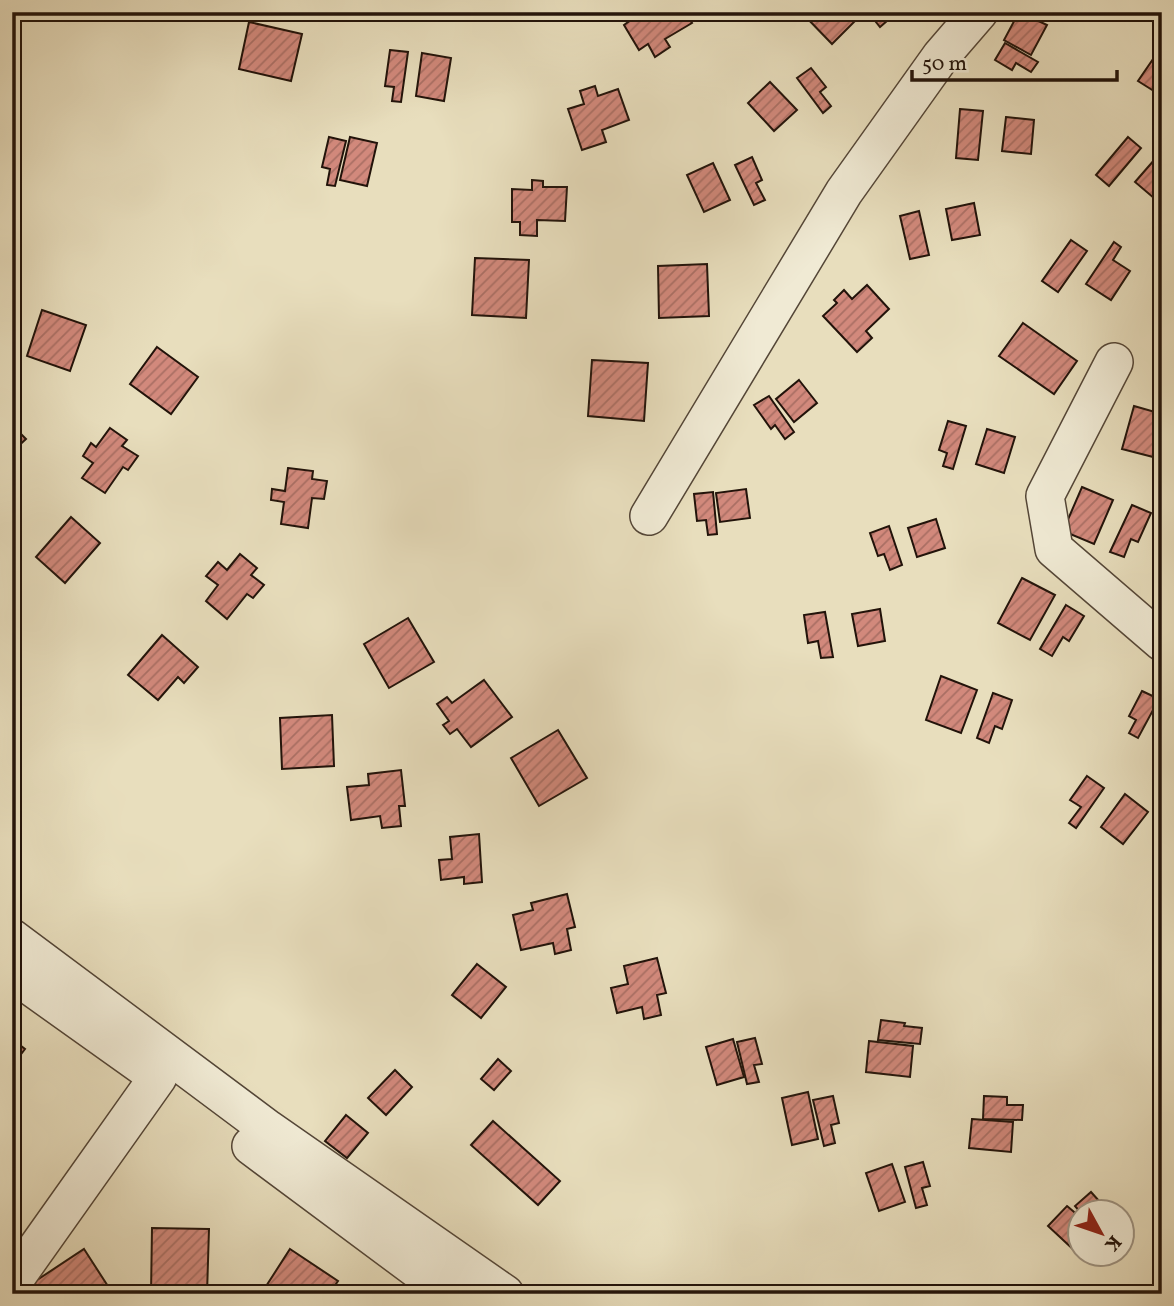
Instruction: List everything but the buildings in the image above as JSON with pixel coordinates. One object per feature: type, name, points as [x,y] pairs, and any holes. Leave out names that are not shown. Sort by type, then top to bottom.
[{"type":"street","points":[[649,516],[844,192],[941,55],[979,12]]},
{"type":"street","points":[[1114,362],[1045,496],[1054,549],[1162,642]]},
{"type":"street","points":[[12,938],[268,1129],[505,1294]]},
{"type":"street","points":[[12,973],[158,1077],[450,1294]]},
{"type":"street","points":[[12,1283],[158,1077]]}]
